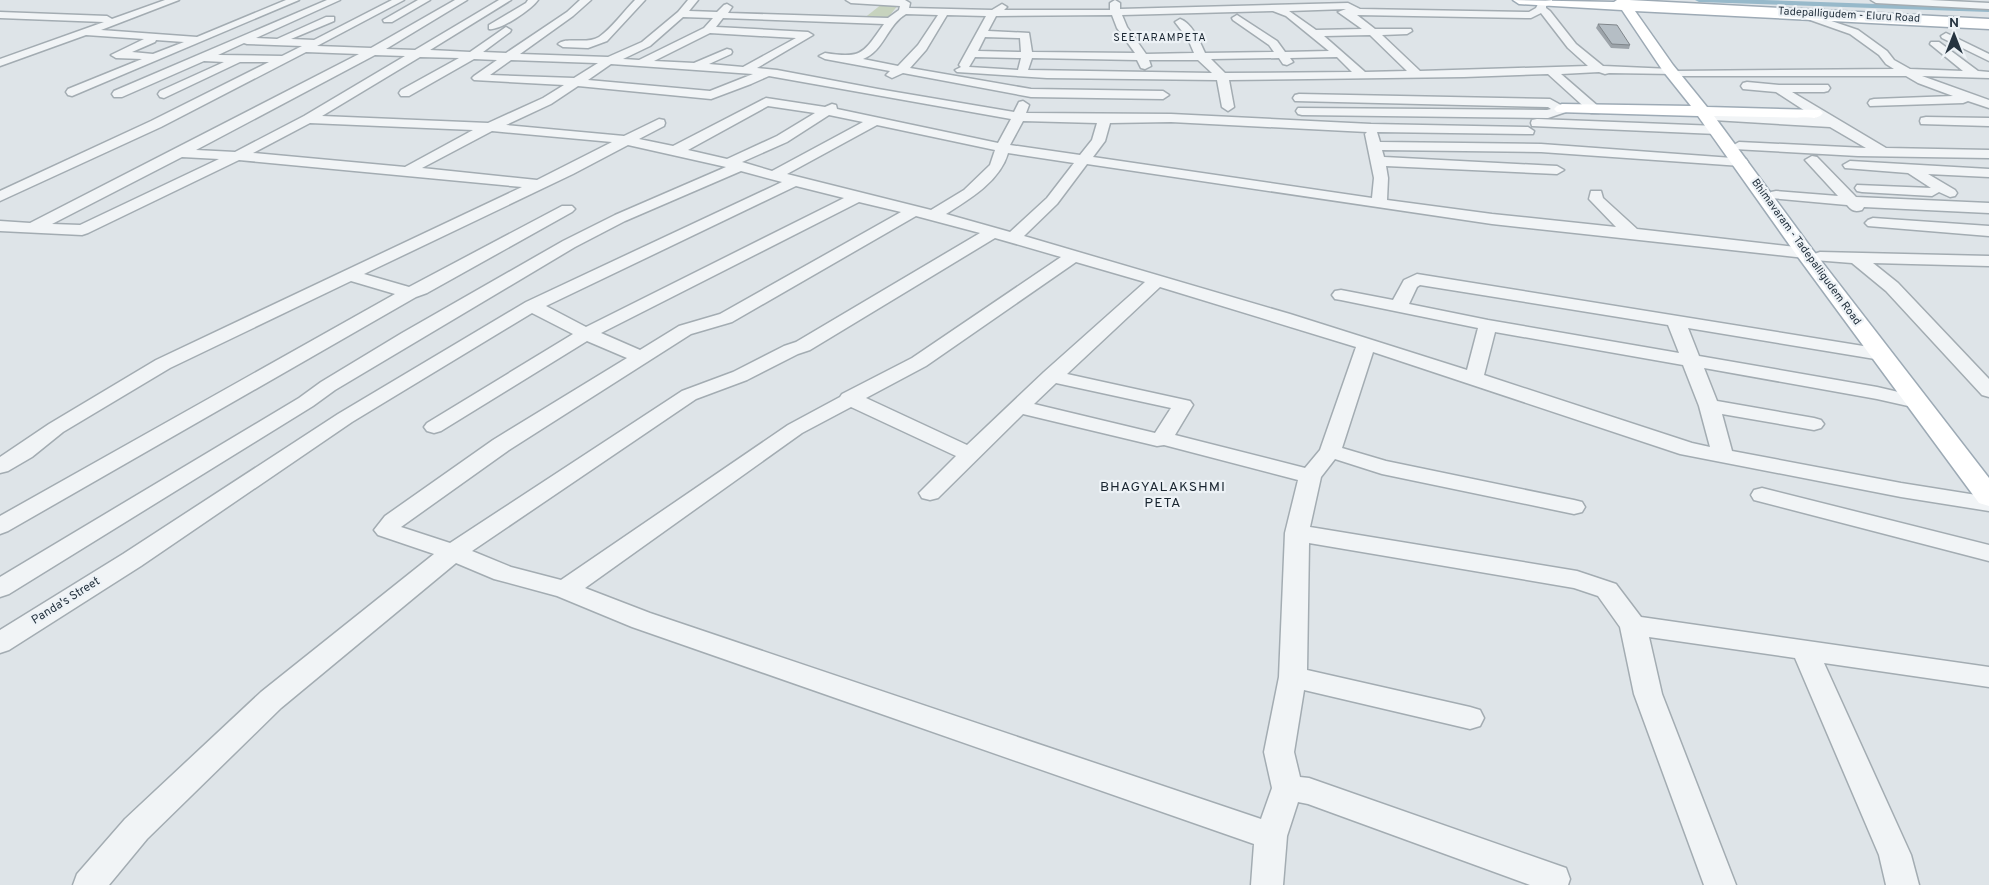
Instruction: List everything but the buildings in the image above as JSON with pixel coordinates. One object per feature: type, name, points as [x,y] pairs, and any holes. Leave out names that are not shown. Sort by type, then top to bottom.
[{"type":"main road","name":"Tadepalligudem - Eluru Road","points":[[1520,0],[1549,4],[1638,5],[1989,24]]},
{"type":"main road","name":"Tadepalligudem - Eluru Road","points":[[1638,5],[1685,3],[1802,14],[1950,24],[1989,24]]},
{"type":"main road","name":"Bhimavaram - Tadepalligudem Road","points":[[1638,5],[1676,80],[1713,119],[1813,255],[1881,354],[1989,497]]},
{"type":"main road","points":[[1562,109],[1713,119],[1815,113]]},
{"type":"main road","points":[[1743,161],[1776,196],[1813,255],[1989,478]]},
{"type":"street","points":[[0,63],[174,0]]},
{"type":"street","points":[[72,92],[294,0]]},
{"type":"street","points":[[99,91],[314,0]]},
{"type":"street","points":[[118,94],[335,0]]},
{"type":"street","points":[[0,197],[156,124],[399,0]]},
{"type":"street","points":[[382,23],[425,0]]},
{"type":"street","points":[[31,228],[180,153],[374,51],[462,0]]},
{"type":"street","points":[[0,226],[82,230],[237,156],[308,119],[506,0]]},
{"type":"street","points":[[493,27],[530,5],[533,0]]},
{"type":"street","points":[[586,0],[570,14],[478,78],[575,82],[711,95],[747,82],[766,72]]},
{"type":"street","points":[[569,58],[588,45],[603,39],[640,0]]},
{"type":"street","points":[[407,171],[491,127],[547,101],[609,61],[646,44],[681,14],[693,0]]},
{"type":"street","points":[[851,0],[904,3],[904,11]]},
{"type":"street","points":[[1019,113],[1157,110],[1169,104],[1151,76],[1143,56],[1121,26],[1115,13],[1115,0]]},
{"type":"street","points":[[1165,0],[1172,12],[1173,19],[1180,22],[1196,22]]},
{"type":"street","points":[[1259,0],[1289,14],[1315,33],[1362,75]]},
{"type":"street","points":[[1876,0],[1989,6]]},
{"type":"street","points":[[641,63],[708,30],[734,1]]},
{"type":"street","points":[[915,100],[961,70],[972,54],[992,14],[1008,2],[1043,3]]},
{"type":"street","points":[[1061,3],[1062,14]]},
{"type":"street","points":[[847,60],[863,56],[872,48],[888,21],[904,11],[992,14],[1172,12],[1273,8],[1331,3],[1348,6],[1416,74]]},
{"type":"street","points":[[1212,20],[1289,14],[1352,12],[1530,15],[1549,4]]},
{"type":"street","points":[[1549,4],[1547,13],[1576,50],[1601,69],[1630,80],[1676,80],[1760,74],[1904,71],[1989,75]]},
{"type":"street","points":[[0,526],[410,293],[620,218],[735,165],[782,139],[862,90],[902,70],[923,47],[944,12]]},
{"type":"street","points":[[681,14],[775,13],[888,21]]},
{"type":"street","points":[[754,32],[775,13]]},
{"type":"street","points":[[1802,14],[1854,32],[1904,71],[1922,81],[1989,104]]},
{"type":"street","points":[[0,15],[118,19]]},
{"type":"street","points":[[141,94],[311,18]]},
{"type":"street","points":[[1237,18],[1262,37],[1273,42],[1303,95],[1299,98]]},
{"type":"street","points":[[164,94],[330,19]]},
{"type":"street","points":[[1180,22],[1193,39],[1201,56],[1222,77],[1228,107]]},
{"type":"street","points":[[1950,24],[1973,35]]},
{"type":"street","points":[[405,93],[474,54],[506,30]]},
{"type":"street","points":[[708,30],[808,35],[745,70]]},
{"type":"street","points":[[1315,33],[1407,31]]},
{"type":"street","points":[[82,32],[160,38],[316,43]]},
{"type":"street","points":[[981,34],[1026,36],[1026,55],[1022,74]]},
{"type":"street","points":[[1946,36],[1989,58]]},
{"type":"street","points":[[160,38],[116,54],[158,57],[284,59]]},
{"type":"street","points":[[442,38],[588,45]]},
{"type":"street","points":[[304,63],[348,41]]},
{"type":"street","points":[[1935,44],[1975,74]]},
{"type":"street","points":[[304,49],[569,58],[745,70],[766,72],[915,100],[1019,113],[1105,120],[1171,118],[1371,128],[1528,131]]},
{"type":"street","points":[[694,67],[727,52]]},
{"type":"street","points":[[972,54],[1282,56],[1340,54]]},
{"type":"street","points":[[825,56],[1030,93],[1163,95]]},
{"type":"street","points":[[186,94],[259,59]]},
{"type":"street","points":[[961,70],[1041,75],[1222,77],[1601,69],[1676,80],[1779,89],[1837,87]]},
{"type":"street","points":[[1551,71],[1594,110]]},
{"type":"street","points":[[1041,75],[1002,148],[998,166],[969,193],[924,214],[726,318],[685,330],[501,445],[393,521],[386,530],[454,552],[503,573],[565,590],[641,620],[1271,836]]},
{"type":"street","points":[[1334,75],[1361,111],[1371,128],[1381,178],[1379,204]]},
{"type":"street","points":[[1872,85],[1922,81]]},
{"type":"street","points":[[1779,89],[1831,123],[1950,193],[1836,186]]},
{"type":"street","points":[[1299,98],[1550,103],[1562,109]]},
{"type":"street","points":[[1299,98],[1308,111]]},
{"type":"street","points":[[1874,103],[1975,98]]},
{"type":"street","points":[[675,151],[766,102],[827,111],[1002,148],[1492,220],[1858,259],[1989,260]]},
{"type":"street","points":[[1288,110],[1548,114],[1562,109]]},
{"type":"street","points":[[308,119],[491,127],[556,132],[626,140],[675,151],[1003,235],[1156,280],[1474,378],[1688,449],[1900,490],[1989,504]]},
{"type":"street","points":[[1541,148],[1528,131],[1529,122],[1713,119],[1831,123]]},
{"type":"street","points":[[89,885],[136,829],[271,700],[454,552],[690,395],[740,376],[791,350],[803,346],[1003,235],[1052,201],[1098,141],[1105,120]]},
{"type":"street","points":[[1926,121],[1989,122]]},
{"type":"street","points":[[774,176],[875,122]]},
{"type":"street","points":[[0,466],[24,452],[56,428],[163,364],[539,185],[659,123]]},
{"type":"street","points":[[1375,146],[1501,147],[1574,150],[1586,163],[1743,161],[1782,149],[1884,153],[1989,154]]},
{"type":"street","points":[[1501,147],[1519,168]]},
{"type":"street","points":[[1782,149],[1812,160],[1853,166],[1989,173]]},
{"type":"street","points":[[180,153],[237,156],[407,171],[539,185]]},
{"type":"street","points":[[1812,160],[1878,228],[1989,231]]},
{"type":"street","points":[[1378,161],[1557,170]]},
{"type":"street","points":[[1853,166],[1898,206]]},
{"type":"street","name":"Panda's Street","points":[[0,643],[132,560],[344,418],[532,306],[795,181]]},
{"type":"street","points":[[1596,194],[1596,199],[1632,232],[1628,233]]},
{"type":"street","points":[[1776,196],[1898,206],[1989,208]]},
{"type":"street","points":[[434,427],[586,334],[634,308],[676,289],[857,197]]},
{"type":"street","points":[[1964,207],[1989,223]]},
{"type":"street","points":[[0,588],[298,407],[328,386],[409,337],[519,254],[567,209]]},
{"type":"street","points":[[565,590],[795,429],[918,362],[1073,256]]},
{"type":"street","points":[[1858,259],[1892,287],[1989,391]]},
{"type":"street","points":[[348,275],[410,293]]},
{"type":"street","points":[[1399,307],[1410,284],[1416,279],[1881,354]]},
{"type":"street","points":[[930,493],[1051,376],[1156,280]]},
{"type":"street","points":[[1341,295],[1488,325],[1877,393],[1917,402]]},
{"type":"street","points":[[532,306],[586,334],[641,357]]},
{"type":"street","points":[[1676,322],[1709,406],[1723,456]]},
{"type":"street","points":[[1474,378],[1488,325]]},
{"type":"street","points":[[1267,885],[1271,836],[1287,788],[1280,752],[1293,677],[1297,533],[1310,476],[1330,450],[1366,344]]},
{"type":"street","points":[[1051,376],[1183,405],[1163,438]]},
{"type":"street","points":[[849,398],[970,454]]},
{"type":"street","points":[[1709,406],[1814,424]]},
{"type":"street","points":[[1019,407],[1157,440],[1163,438],[1310,476]]},
{"type":"street","points":[[1330,450],[1382,467],[1574,507]]},
{"type":"street","points":[[1762,495],[1989,553]]},
{"type":"street","points":[[1297,533],[1577,580],[1607,590],[1632,625],[1648,694],[1720,885]]},
{"type":"street","points":[[1632,625],[1989,677]]},
{"type":"street","points":[[1804,649],[1894,855],[1903,885]]},
{"type":"street","points":[[1293,677],[1470,718]]},
{"type":"street","points":[[1287,788],[1308,791],[1554,879]]},
{"type":"green space","points":[[882,4],[899,4],[886,20],[863,19]]},
{"type":"waterway","points":[[1699,0],[1989,10]]},
{"type":"district","name":"SEETARAMPETA","points":[[1160,38]]},
{"type":"district","name":"BHAGYALAKSHMI PETA","points":[[1163,496]]}]
